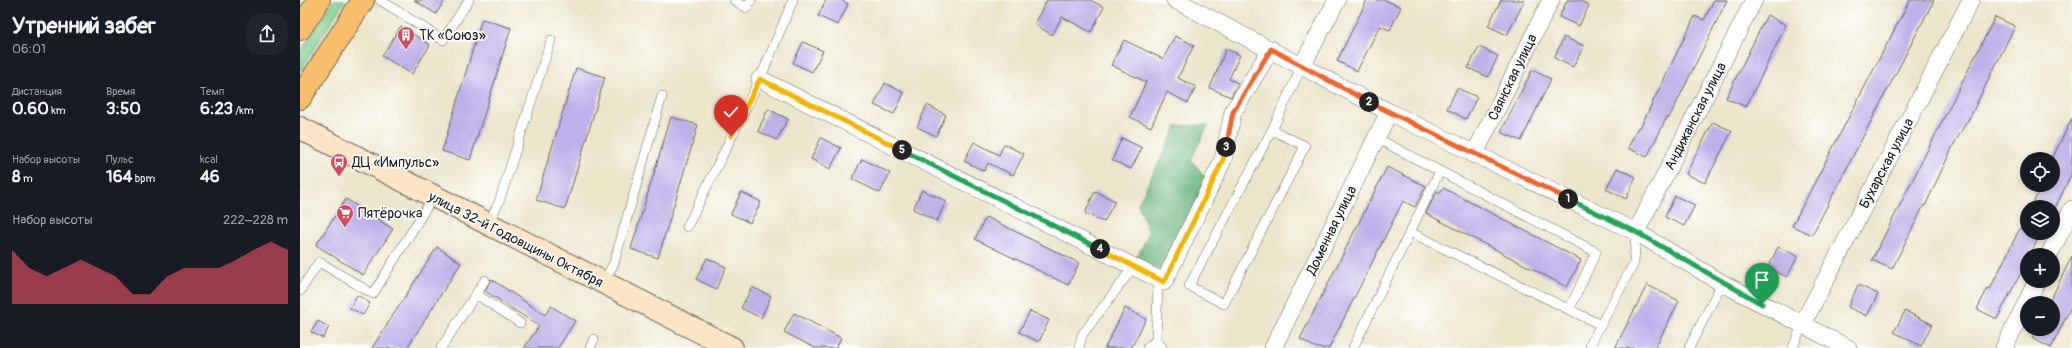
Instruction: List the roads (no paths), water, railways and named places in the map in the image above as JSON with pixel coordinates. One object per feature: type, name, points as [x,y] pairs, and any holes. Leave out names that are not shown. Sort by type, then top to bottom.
[{"type":"main road","points":[[300,29],[319,0]]},
{"type":"main road","points":[[300,98],[363,0]]},
{"type":"main road","name":"улица 32-й Годовщины Октября","points":[[300,128],[732,348]]},
{"type":"street","points":[[1175,0],[1474,155],[1636,232],[1722,283],[1848,348]]},
{"type":"street","points":[[1302,66],[1337,0]]},
{"type":"street","name":"Саянская улица","points":[[1474,155],[1551,0]]},
{"type":"street","name":"Андижанская улица","points":[[1636,232],[1754,0]]},
{"type":"street","name":"Бухарская улица","points":[[1802,325],[1971,0]]},
{"type":"street","points":[[760,79],[1164,282],[1223,160],[1233,112],[1271,49]]},
{"type":"street","name":"Доменная улица","points":[[1278,346],[1389,112]]},
{"type":"street","points":[[2052,248],[2072,209]]},
{"type":"street","points":[[2004,348],[2034,288]]},
{"type":"lane","points":[[380,0],[444,40],[469,0]]},
{"type":"lane","points":[[734,0],[747,8],[751,0]]},
{"type":"lane","points":[[687,227],[760,79],[793,0]]},
{"type":"lane","points":[[488,225],[499,202],[551,40]]},
{"type":"lane","points":[[1272,130],[1305,146],[1224,304],[1189,286],[1272,130],[1302,66]]},
{"type":"lane","points":[[603,283],[614,264],[662,96]]},
{"type":"lane","points":[[1376,138],[1596,252],[1569,310]]},
{"type":"lane","points":[[1353,348],[1440,171]]},
{"type":"lane","points":[[300,291],[318,262],[373,294],[433,197]]},
{"type":"lane","points":[[1410,232],[1601,326]]},
{"type":"lane","points":[[1590,348],[1590,345],[1634,263],[1636,232]]},
{"type":"lane","points":[[1079,348],[1082,335],[1134,266]]},
{"type":"lane","points":[[442,348],[484,280]]},
{"type":"lane","points":[[1163,348],[1156,340],[1158,287],[1164,282]]},
{"type":"lane","points":[[1689,348],[1722,283]]},
{"type":"lane","points":[[476,294],[520,322]]},
{"type":"lane","points":[[1793,348],[1802,325]]},
{"type":"lane","points":[[590,348],[594,339]]},
{"type":"lane","points":[[1147,348],[1156,340]]},
{"type":"place","name":"ТК «Союз»","points":[[406,50]]},
{"type":"place","name":"ДЦ «Импульс»","points":[[339,177]]},
{"type":"place","name":"Пятёрочка","points":[[345,228]]}]
